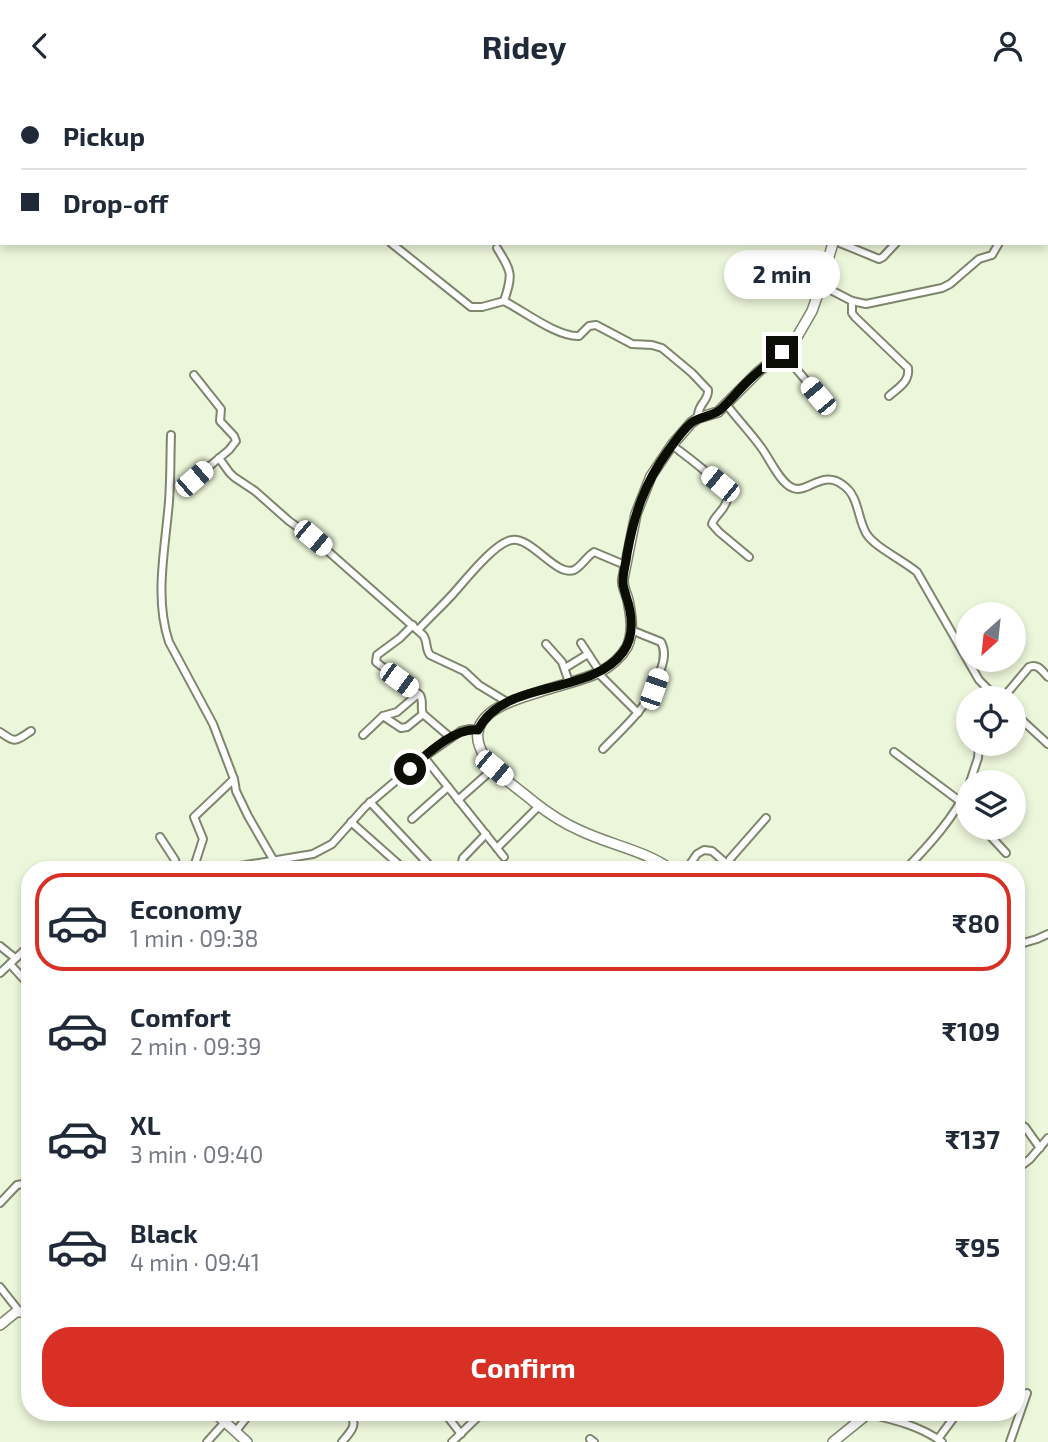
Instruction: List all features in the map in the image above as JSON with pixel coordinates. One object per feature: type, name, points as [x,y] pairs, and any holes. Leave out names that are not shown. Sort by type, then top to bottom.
[{"type":"street","points":[[394,245],[471,307],[504,301],[571,336],[579,336],[589,326],[596,325],[632,344],[662,348],[708,390],[708,395],[699,407],[698,418]]},
{"type":"street","points":[[657,861],[581,831],[539,806],[487,760],[478,743],[478,730],[488,714],[507,702],[598,672],[614,663],[624,651],[631,630],[622,583],[636,515],[651,476],[684,430],[698,418],[713,414],[726,404],[797,337],[812,311],[832,245]]},
{"type":"street","points":[[845,245],[879,259],[894,245]]},
{"type":"street","points":[[821,285],[859,304],[875,303],[942,288],[979,259],[992,255],[997,246]]},
{"type":"street","points":[[497,248],[511,273],[504,301]]},
{"type":"street","points":[[852,301],[851,309],[855,317],[908,368],[909,375],[905,382],[889,396]]},
{"type":"street","points":[[782,352],[818,396]]},
{"type":"street","points":[[183,488],[232,448],[236,439],[220,421],[221,409],[194,375]]},
{"type":"street","points":[[726,404],[787,485],[799,489],[820,480],[832,480],[841,483],[851,492],[866,532],[879,546],[916,572],[985,686]]},
{"type":"street","points":[[171,435],[168,511],[163,550],[162,604],[165,630],[213,724],[236,791],[248,816],[280,860]]},
{"type":"street","points":[[672,445],[726,492],[727,502],[712,524],[749,557]]},
{"type":"street","points":[[219,458],[234,477],[256,491],[289,521],[313,538],[415,628],[427,640],[427,652],[430,655],[464,671],[479,685],[507,702]]},
{"type":"street","points":[[451,738],[422,712],[422,699],[418,694],[380,666],[375,660],[377,655],[415,628],[482,562],[510,540],[519,540],[530,545],[549,561],[569,571],[594,552],[625,565]]},
{"type":"street","points":[[603,749],[645,705],[654,689],[663,662],[663,645],[656,639],[631,630]]},
{"type":"street","points":[[581,643],[598,672],[638,712]]},
{"type":"street","points":[[546,644],[559,657],[569,682]]},
{"type":"street","points":[[565,667],[588,654]]},
{"type":"street","points":[[1013,686],[1029,667],[1034,665],[1048,677]]},
{"type":"street","points":[[363,735],[383,716],[397,712],[418,694]]},
{"type":"street","points":[[383,716],[401,728],[407,727],[424,714]]},
{"type":"street","points":[[1026,723],[1048,742]]},
{"type":"street","points":[[274,861],[313,854],[332,844],[370,802],[424,757],[461,731],[478,730]]},
{"type":"street","points":[[0,732],[17,740],[31,731]]},
{"type":"street","points":[[894,752],[956,798]]},
{"type":"street","points":[[424,757],[504,857]]},
{"type":"street","points":[[458,800],[494,768]]},
{"type":"street","points":[[196,861],[203,839],[194,817],[234,779]]},
{"type":"street","points":[[412,819],[448,787]]},
{"type":"street","points":[[370,802],[426,861]]},
{"type":"street","points":[[497,848],[539,806]]},
{"type":"street","points":[[915,861],[956,809]]},
{"type":"street","points":[[729,861],[766,818]]},
{"type":"street","points":[[351,822],[395,861]]},
{"type":"street","points":[[462,861],[486,834]]},
{"type":"street","points":[[160,837],[175,861]]},
{"type":"street","points":[[995,840],[1006,853]]},
{"type":"street","points":[[692,861],[704,850],[712,851],[721,861]]},
{"type":"street","points":[[1025,943],[1048,934]]},
{"type":"street","points":[[0,946],[21,973]]},
{"type":"street","points":[[0,973],[21,953]]},
{"type":"street","points":[[1025,1127],[1040,1148]]},
{"type":"street","points":[[1025,1163],[1048,1138]]},
{"type":"street","points":[[0,1203],[17,1185],[21,1184]]},
{"type":"street","points":[[0,1287],[19,1311],[0,1325]]},
{"type":"street","points":[[1025,1398],[1027,1392]]},
{"type":"street","points":[[236,1431],[244,1421]]},
{"type":"street","points":[[342,1442],[355,1421]]},
{"type":"street","points":[[451,1421],[461,1434]]},
{"type":"street","points":[[452,1442],[474,1421]]},
{"type":"street","points":[[833,1442],[859,1421]]},
{"type":"street","points":[[896,1421],[940,1441],[952,1421]]},
{"type":"street","points":[[1010,1442],[1017,1421]]},
{"type":"street","points":[[207,1442],[225,1422],[247,1442]]},
{"type":"route","points":[[410,769],[461,731],[478,730],[488,714],[497,707],[600,672],[614,663],[630,638],[632,624],[622,583],[636,515],[651,476],[691,423],[718,412],[782,352]]}]
